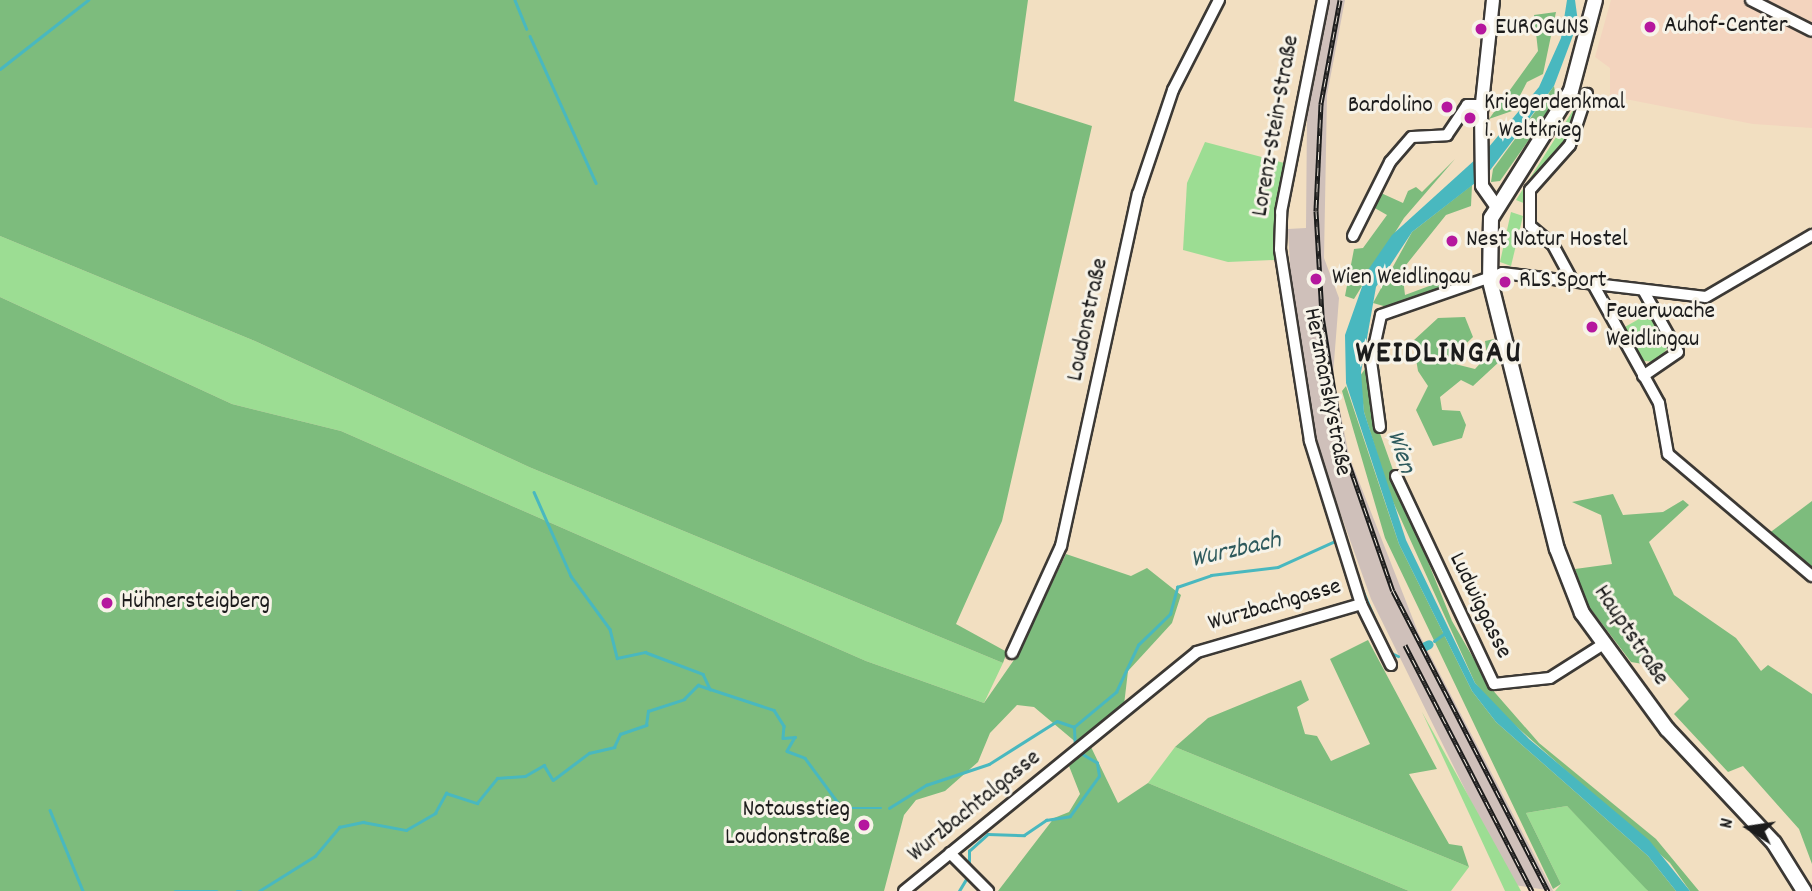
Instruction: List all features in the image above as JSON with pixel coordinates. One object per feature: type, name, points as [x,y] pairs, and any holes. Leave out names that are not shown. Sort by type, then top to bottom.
[{"type":"main road","points":[[1493,0],[1493,46],[1482,105],[1481,141],[1482,187],[1496,206]]},
{"type":"main road","name":"Hauptstraße","points":[[1595,0],[1571,91],[1496,206],[1486,244],[1489,276],[1557,549],[1602,645],[1667,729],[1774,843],[1804,891]]},
{"type":"street","name":"Loudonstraße","points":[[1012,653],[1061,546],[1138,194],[1173,90],[1219,0]]},
{"type":"street","name":"Lorenz-Stein-Straße","points":[[1281,260],[1281,212],[1323,0]]},
{"type":"street","points":[[1751,0],[1812,32]]},
{"type":"street","points":[[1573,282],[1553,244],[1530,226],[1530,190],[1570,145],[1587,94]]},
{"type":"street","points":[[1353,236],[1390,162],[1412,137],[1447,135],[1467,105],[1482,105]]},
{"type":"street","points":[[1380,427],[1373,395],[1373,337],[1381,315],[1489,276],[1573,282],[1706,297],[1812,235]]},
{"type":"street","name":"Herzmanskystraße","points":[[1281,260],[1302,402],[1340,545]]},
{"type":"street","points":[[1593,284],[1643,376],[1678,465],[1812,576]]},
{"type":"street","points":[[1643,290],[1678,352],[1643,376]]},
{"type":"street","name":"Ludwiggasse","points":[[1396,475],[1494,684],[1550,678],[1602,645]]},
{"type":"street","name":"Wurzbachgasse","points":[[1072,756],[1212,644],[1362,604],[1340,545]]},
{"type":"street","points":[[1362,604],[1391,665]]},
{"type":"street","name":"Wurzbachtalgasse","points":[[904,891],[954,857],[1072,756]]},
{"type":"street","points":[[954,857],[981,880],[988,891]]},
{"type":"shaded area","points":[[1329,0],[1345,0],[1327,95],[1324,258],[1339,298],[1333,375],[1349,456],[1418,632],[1553,891],[1514,885],[1371,599],[1320,456],[1292,303],[1288,229],[1306,228],[1307,114]]},
{"type":"shaded area","points":[[1611,0],[1812,0],[1812,128],[1753,124],[1610,96],[1610,68],[1595,57]]},
{"type":"green space","points":[[0,0],[1028,0],[1014,101],[1092,126],[1002,521],[956,624],[1007,652],[1003,663],[529,467],[257,342],[0,236]]},
{"type":"green space","points":[[1556,12],[1543,74],[1527,82],[1512,111],[1489,119],[1538,51],[1534,15]]},
{"type":"green space","points":[[1554,86],[1556,98],[1540,124],[1500,181],[1491,182],[1493,169]]},
{"type":"green space","points":[[1586,90],[1567,145],[1534,174],[1526,204],[1516,200]]},
{"type":"green space","points":[[1205,142],[1284,163],[1274,260],[1228,262],[1183,250],[1187,183]]},
{"type":"green space","points":[[1455,159],[1404,218],[1354,299],[1345,296],[1354,249],[1363,248],[1387,215],[1373,207],[1381,193],[1403,203],[1408,191],[1416,187],[1422,192]]},
{"type":"green space","points":[[1472,185],[1471,206],[1446,215],[1402,270],[1405,295],[1440,282],[1441,289],[1387,307],[1373,303],[1412,232]]},
{"type":"green space","points":[[1511,212],[1523,216],[1511,266],[1500,262]]},
{"type":"green space","points":[[0,236],[257,342],[529,467],[1003,663],[984,703],[866,661],[341,431],[232,404],[0,297]]},
{"type":"green space","points":[[0,297],[232,404],[341,431],[866,661],[984,703],[1016,657],[1066,554],[1131,576],[1147,568],[1181,595],[1172,623],[1128,671],[1124,705],[1078,744],[1034,707],[1017,705],[990,733],[978,762],[945,791],[916,800],[904,815],[884,891],[0,891]]},
{"type":"green space","points":[[1642,299],[1669,346],[1657,362],[1644,361],[1623,328],[1639,319]]},
{"type":"green space","points":[[1465,317],[1473,337],[1447,362],[1475,369],[1487,356],[1485,341],[1494,339],[1500,361],[1473,386],[1461,380],[1440,397],[1442,410],[1460,411],[1466,425],[1462,438],[1433,446],[1416,410],[1428,386],[1418,371],[1413,341],[1438,318]]},
{"type":"green space","points":[[1367,366],[1371,408],[1409,515],[1452,621],[1490,687],[1539,743],[1656,839],[1699,891],[1690,891],[1670,863],[1500,712],[1475,683],[1390,495],[1364,412],[1360,376]]},
{"type":"green space","points":[[1346,386],[1399,544],[1472,691],[1496,722],[1648,856],[1676,891],[1648,891],[1567,806],[1526,813],[1561,884],[1553,889],[1385,538],[1342,391]]},
{"type":"green space","points":[[1613,494],[1623,515],[1663,512],[1683,500],[1689,505],[1649,542],[1674,595],[1736,638],[1761,671],[1768,665],[1812,694],[1812,864],[1799,829],[1743,766],[1728,772],[1674,714],[1689,699],[1661,667],[1631,662],[1587,604],[1575,569],[1612,564],[1601,515],[1572,502]]},
{"type":"green space","points":[[1812,501],[1812,569],[1768,534]]},
{"type":"green space","points":[[1368,640],[1437,769],[1409,774],[1449,844],[1462,846],[1469,867],[1175,747],[1208,718],[1301,680],[1309,700],[1297,707],[1305,734],[1317,736],[1331,761],[1370,744],[1330,659]]},
{"type":"green space","points":[[1422,712],[1521,891],[1505,891]]},
{"type":"green space","points":[[1091,747],[1118,803],[1148,783],[1409,891],[998,891],[1054,818],[1069,812],[1080,794],[1069,766]]},
{"type":"green space","points":[[1175,747],[1469,867],[1451,891],[1409,891],[1148,783]]},
{"type":"green space","points":[[1567,806],[1648,891],[1555,891],[1561,884],[1526,813]]},
{"type":"water","points":[[1567,0],[1575,0],[1578,22],[1554,86],[1488,173],[1412,232],[1376,287],[1361,372],[1364,412],[1406,540],[1475,683],[1529,739],[1649,840],[1690,891],[1676,891],[1648,856],[1496,722],[1472,691],[1399,544],[1346,383],[1345,335],[1368,270],[1392,235],[1488,148],[1539,87],[1561,38]]},
{"type":"waterway","points":[[0,69],[88,0]]},
{"type":"waterway","points":[[515,0],[527,29]]},
{"type":"waterway","points":[[530,36],[596,183]]},
{"type":"waterway","points":[[534,492],[571,576],[610,629],[617,658],[645,652],[703,674],[710,689]]},
{"type":"waterway","name":"Wurzbach","points":[[1075,748],[1074,727],[1116,692],[1138,645],[1170,614],[1177,587],[1211,575],[1278,567],[1333,542]]},
{"type":"waterway","name":"Wurzbach","points":[[1358,579],[1389,652],[1398,656]]},
{"type":"waterway","name":"Wurzbach","points":[[1434,641],[1445,633]]},
{"type":"waterway","name":"Wurzbach","points":[[1425,646],[1429,644]]},
{"type":"waterway","points":[[259,891],[315,856],[339,827],[363,822],[406,830],[435,813],[446,793],[477,803],[497,778],[525,776],[544,765],[553,780],[589,753],[614,747],[620,734],[646,725],[648,711],[684,699],[698,685],[774,710],[784,726],[783,738],[795,737],[787,751],[805,758],[842,808],[881,808]]},
{"type":"waterway","points":[[889,808],[926,785],[989,764],[1057,721],[1074,727]]},
{"type":"waterway","name":"Wurzbach","points":[[969,866],[969,851],[988,834],[1024,835],[1046,820],[1070,816],[1099,776],[1097,763],[1083,755]]},
{"type":"waterway","points":[[50,810],[83,891]]},
{"type":"waterway","name":"Wurzbach","points":[[959,891],[968,876]]},
{"type":"waterway","points":[[175,891],[217,891]]},
{"type":"railway","points":[[1340,0],[1321,104],[1316,211],[1322,316],[1343,447],[1393,591],[1548,891]]},
{"type":"railway","points":[[1405,645],[1532,891]]},
{"type":"place","name":"Auhof-Center","points":[[1650,27]]},
{"type":"place","name":"EUROGUNS","points":[[1481,29]]},
{"type":"place","name":"Bardolino","points":[[1447,107]]},
{"type":"place","name":"Kriegerdenkmal 1. Weltkrieg","points":[[1470,118]]},
{"type":"place","name":"Nest Natur Hostel","points":[[1452,241]]},
{"type":"place","name":"Wien Weidlingau","points":[[1316,279]]},
{"type":"place","name":"RLS Sport","points":[[1505,282]]},
{"type":"place","name":"Feuerwache Weidlingau","points":[[1592,327]]},
{"type":"place","name":"Hühnersteigberg","points":[[107,603]]},
{"type":"place","name":"Notausstieg Loudonstraße","points":[[864,825]]},
{"type":"district","name":"WEIDLINGAU","points":[[1439,355]]},
{"type":"water label","name":"Wien","points":[[1400,452]]}]
